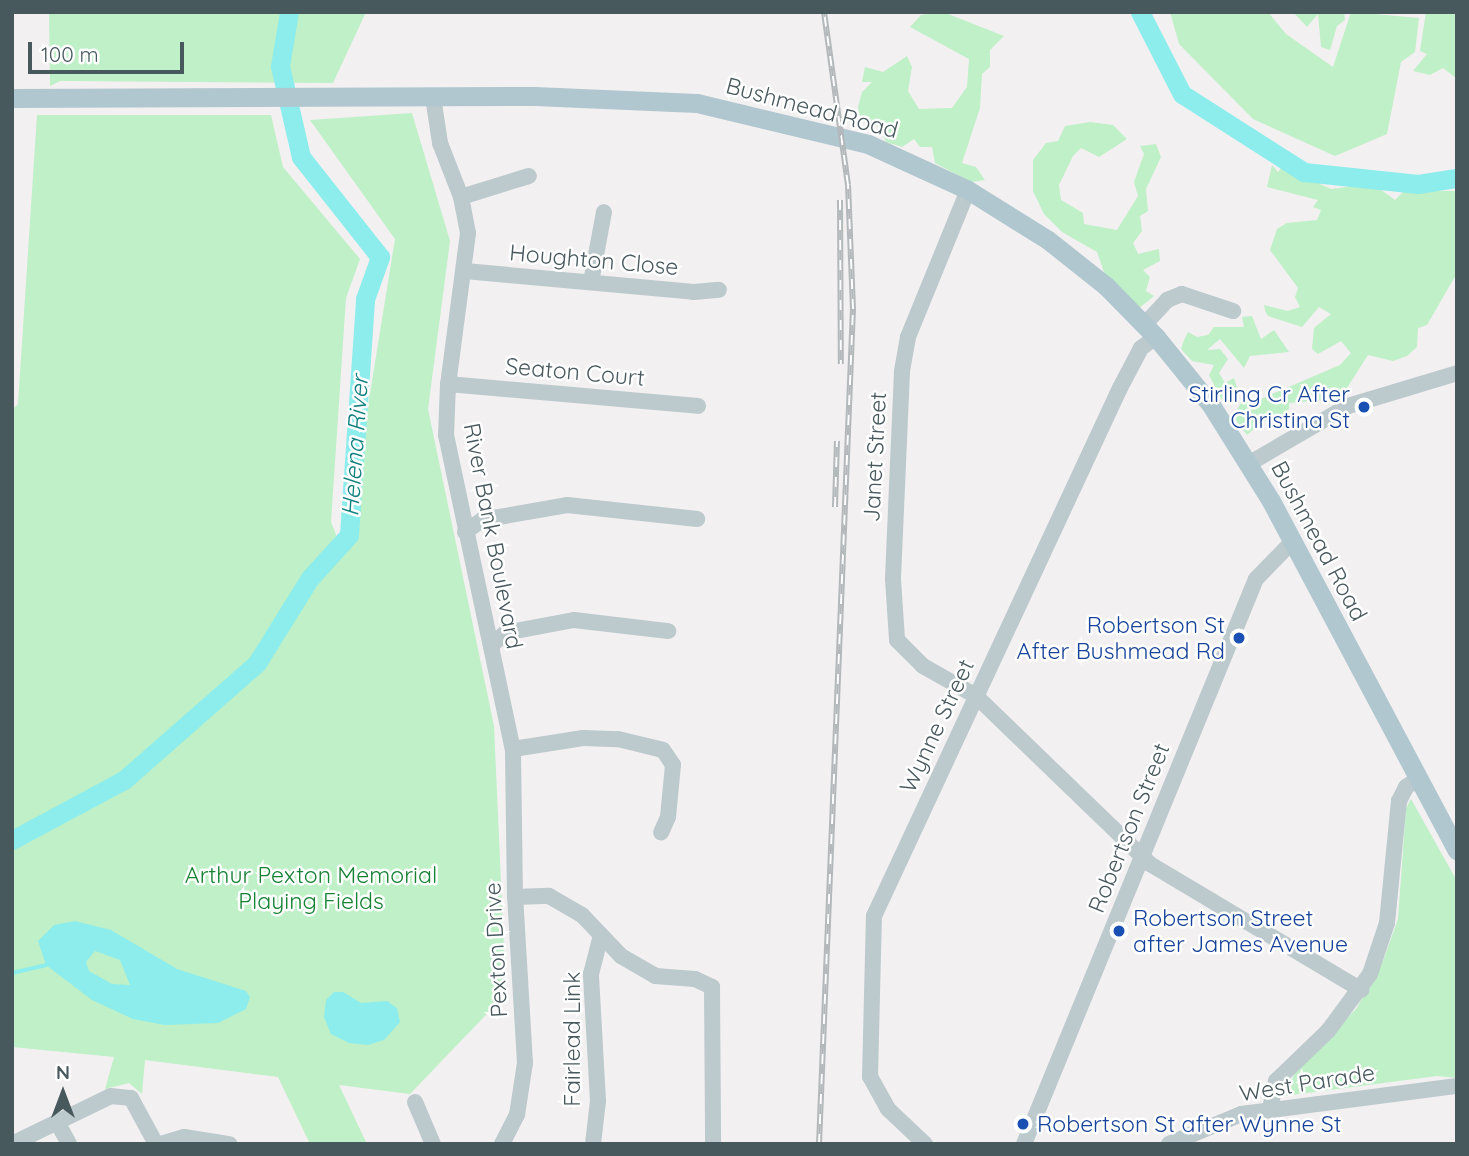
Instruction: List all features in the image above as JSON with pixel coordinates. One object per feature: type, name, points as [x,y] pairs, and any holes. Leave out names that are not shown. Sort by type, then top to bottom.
[{"type":"main road","name":"Bushmead Road","points":[[12,98],[587,96],[698,103],[868,144],[968,190],[1058,248],[1151,330],[1250,463],[1457,851]]},
{"type":"street","name":"River Bank Boulevard","points":[[433,97],[440,143],[461,197],[468,233],[448,384],[446,435],[513,749]]},
{"type":"street","points":[[461,197],[529,176]]},
{"type":"street","name":"Janet Street","points":[[968,190],[908,337],[902,372],[892,579],[897,640],[923,666],[976,696],[1150,864],[1361,990]]},
{"type":"street","points":[[591,282],[604,212]]},
{"type":"street","name":"Houghton Close","points":[[465,271],[694,292],[719,290]]},
{"type":"street","name":"Wynne Street","points":[[925,1144],[888,1109],[870,1077],[874,916],[1120,388],[1167,300],[1182,294],[1233,311]]},
{"type":"street","points":[[1250,463],[1348,406],[1457,373]]},
{"type":"street","name":"Seaton Court","points":[[448,384],[698,406]]},
{"type":"street","points":[[465,532],[482,520],[567,505],[696,519]]},
{"type":"street","name":"Robertson Street","points":[[1024,1144],[1256,579],[1293,541]]},
{"type":"street","points":[[491,646],[505,633],[574,620],[668,631]]},
{"type":"street","points":[[513,749],[583,738],[618,739],[663,750],[673,765],[668,817],[661,833]]},
{"type":"street","name":"Pexton Drive","points":[[502,1144],[517,1115],[525,1063],[515,897],[513,749]]},
{"type":"street","points":[[1269,1108],[1276,1081],[1328,1031],[1361,990],[1387,923],[1399,801],[1406,787],[1418,779]]},
{"type":"street","points":[[515,897],[549,896],[582,915],[621,956],[655,975],[695,979],[712,987],[713,1144]]},
{"type":"street","name":"Fairlead Link","points":[[593,1144],[598,1101],[591,974],[601,935]]},
{"type":"street","name":"West Parade","points":[[1169,1144],[1241,1114],[1269,1108],[1457,1086]]},
{"type":"street","points":[[427,1090],[407,1101],[433,1144]]},
{"type":"street","points":[[12,1144],[111,1096],[131,1098],[159,1144],[184,1137],[229,1144]]},
{"type":"street","points":[[57,1122],[69,1144]]},
{"type":"green space","points":[[49,12],[366,12],[333,83],[60,81],[50,86]]},
{"type":"green space","points":[[943,12],[1004,36],[990,50],[990,67],[982,74],[980,108],[962,163],[976,167],[985,180],[971,182],[935,163],[932,147],[920,147],[914,139],[902,147],[886,142],[877,125],[871,130],[860,117],[858,107],[862,92],[872,82],[862,82],[865,67],[883,72],[907,56],[912,67],[908,91],[919,109],[952,108],[967,87],[969,59],[910,27],[921,15]]},
{"type":"green space","points":[[1170,12],[1268,12],[1286,34],[1333,67],[1351,12],[1419,18],[1415,52],[1401,62],[1387,134],[1335,156],[1253,119],[1179,44]]},
{"type":"green space","points":[[1293,12],[1344,12],[1345,20],[1337,26],[1330,50],[1321,47],[1318,14],[1307,27]]},
{"type":"green space","points":[[1426,12],[1457,12],[1457,79],[1443,68],[1430,75],[1413,71],[1427,54],[1420,51]]},
{"type":"green space","name":"Arthur Pexton Memorial Playing Fields","points":[[412,113],[450,241],[428,409],[494,726],[506,994],[410,1094],[339,1085],[367,1144],[310,1144],[278,1077],[145,1060],[142,1094],[129,1083],[105,1089],[114,1057],[12,1047],[12,410],[18,404],[37,115],[271,115],[283,167],[360,259],[346,298],[331,522],[344,554],[395,239],[310,120]]},
{"type":"green space","points":[[1090,122],[1113,125],[1127,139],[1099,157],[1081,148],[1073,156],[1059,185],[1061,200],[1083,213],[1084,224],[1117,230],[1138,196],[1134,182],[1144,154],[1140,146],[1156,144],[1161,157],[1146,189],[1148,211],[1140,216],[1142,231],[1133,243],[1138,254],[1159,249],[1160,261],[1143,270],[1150,277],[1146,291],[1154,296],[1138,309],[1105,275],[1097,252],[1062,232],[1044,214],[1033,191],[1033,160],[1046,143],[1058,141],[1065,126]]},
{"type":"green space","points":[[1272,165],[1278,172],[1282,167],[1331,189],[1361,185],[1380,189],[1395,200],[1404,191],[1457,191],[1457,273],[1427,325],[1418,328],[1417,347],[1407,356],[1393,361],[1368,355],[1345,391],[1331,387],[1324,400],[1289,403],[1289,409],[1276,419],[1262,422],[1247,435],[1233,416],[1241,403],[1256,401],[1340,365],[1351,353],[1341,341],[1318,354],[1312,349],[1314,328],[1331,314],[1319,307],[1302,327],[1268,316],[1265,311],[1264,305],[1288,311],[1300,307],[1295,297],[1298,288],[1270,250],[1277,229],[1287,223],[1317,220],[1321,210],[1313,207],[1318,200],[1267,187]]},
{"type":"green space","points":[[1252,316],[1261,339],[1274,330],[1289,352],[1250,356],[1244,368],[1220,339],[1207,350],[1220,349],[1228,359],[1219,373],[1225,383],[1234,378],[1237,387],[1236,401],[1223,402],[1209,375],[1214,365],[1192,361],[1181,349],[1184,340],[1188,332],[1197,337],[1208,335],[1214,327],[1244,327],[1242,317]]},
{"type":"green space","points":[[1411,799],[1457,881],[1457,1078],[1437,1076],[1284,1096],[1298,1067],[1356,1009],[1383,961],[1398,919],[1406,808]]},
{"type":"water","points":[[75,921],[111,930],[177,969],[246,991],[250,997],[246,1009],[218,1023],[165,1025],[133,1019],[92,1000],[46,965],[38,941],[54,925]],"holes":[[[95,951],[120,960],[130,985],[112,984],[89,971],[86,962]]]},
{"type":"water","points":[[334,992],[343,992],[361,1003],[387,1001],[397,1008],[400,1022],[384,1040],[368,1045],[349,1043],[331,1034],[324,1017],[326,1000]]},
{"type":"waterway","name":"Helena River","points":[[12,840],[124,780],[257,663],[310,578],[349,535],[365,299],[380,257],[301,157],[280,66],[289,12]]},
{"type":"waterway","name":"Helena River","points":[[1140,12],[1182,94],[1304,172],[1418,184],[1457,178]]},
{"type":"waterway","points":[[12,973],[46,965]]},
{"type":"railway","points":[[819,1144],[853,309],[848,185],[824,12]]},
{"type":"railway","points":[[840,200],[841,364]]},
{"type":"railway","points":[[835,507],[837,441]]},
{"type":"place","name":"Stirling Cr After Christina St","points":[[1364,407]]},
{"type":"place","name":"Robertson St After Bushmead Rd","points":[[1239,638]]},
{"type":"place","name":"Robertson Street after James Avenue","points":[[1119,931]]},
{"type":"place","name":"Robertson St after Wynne St","points":[[1023,1124]]}]
